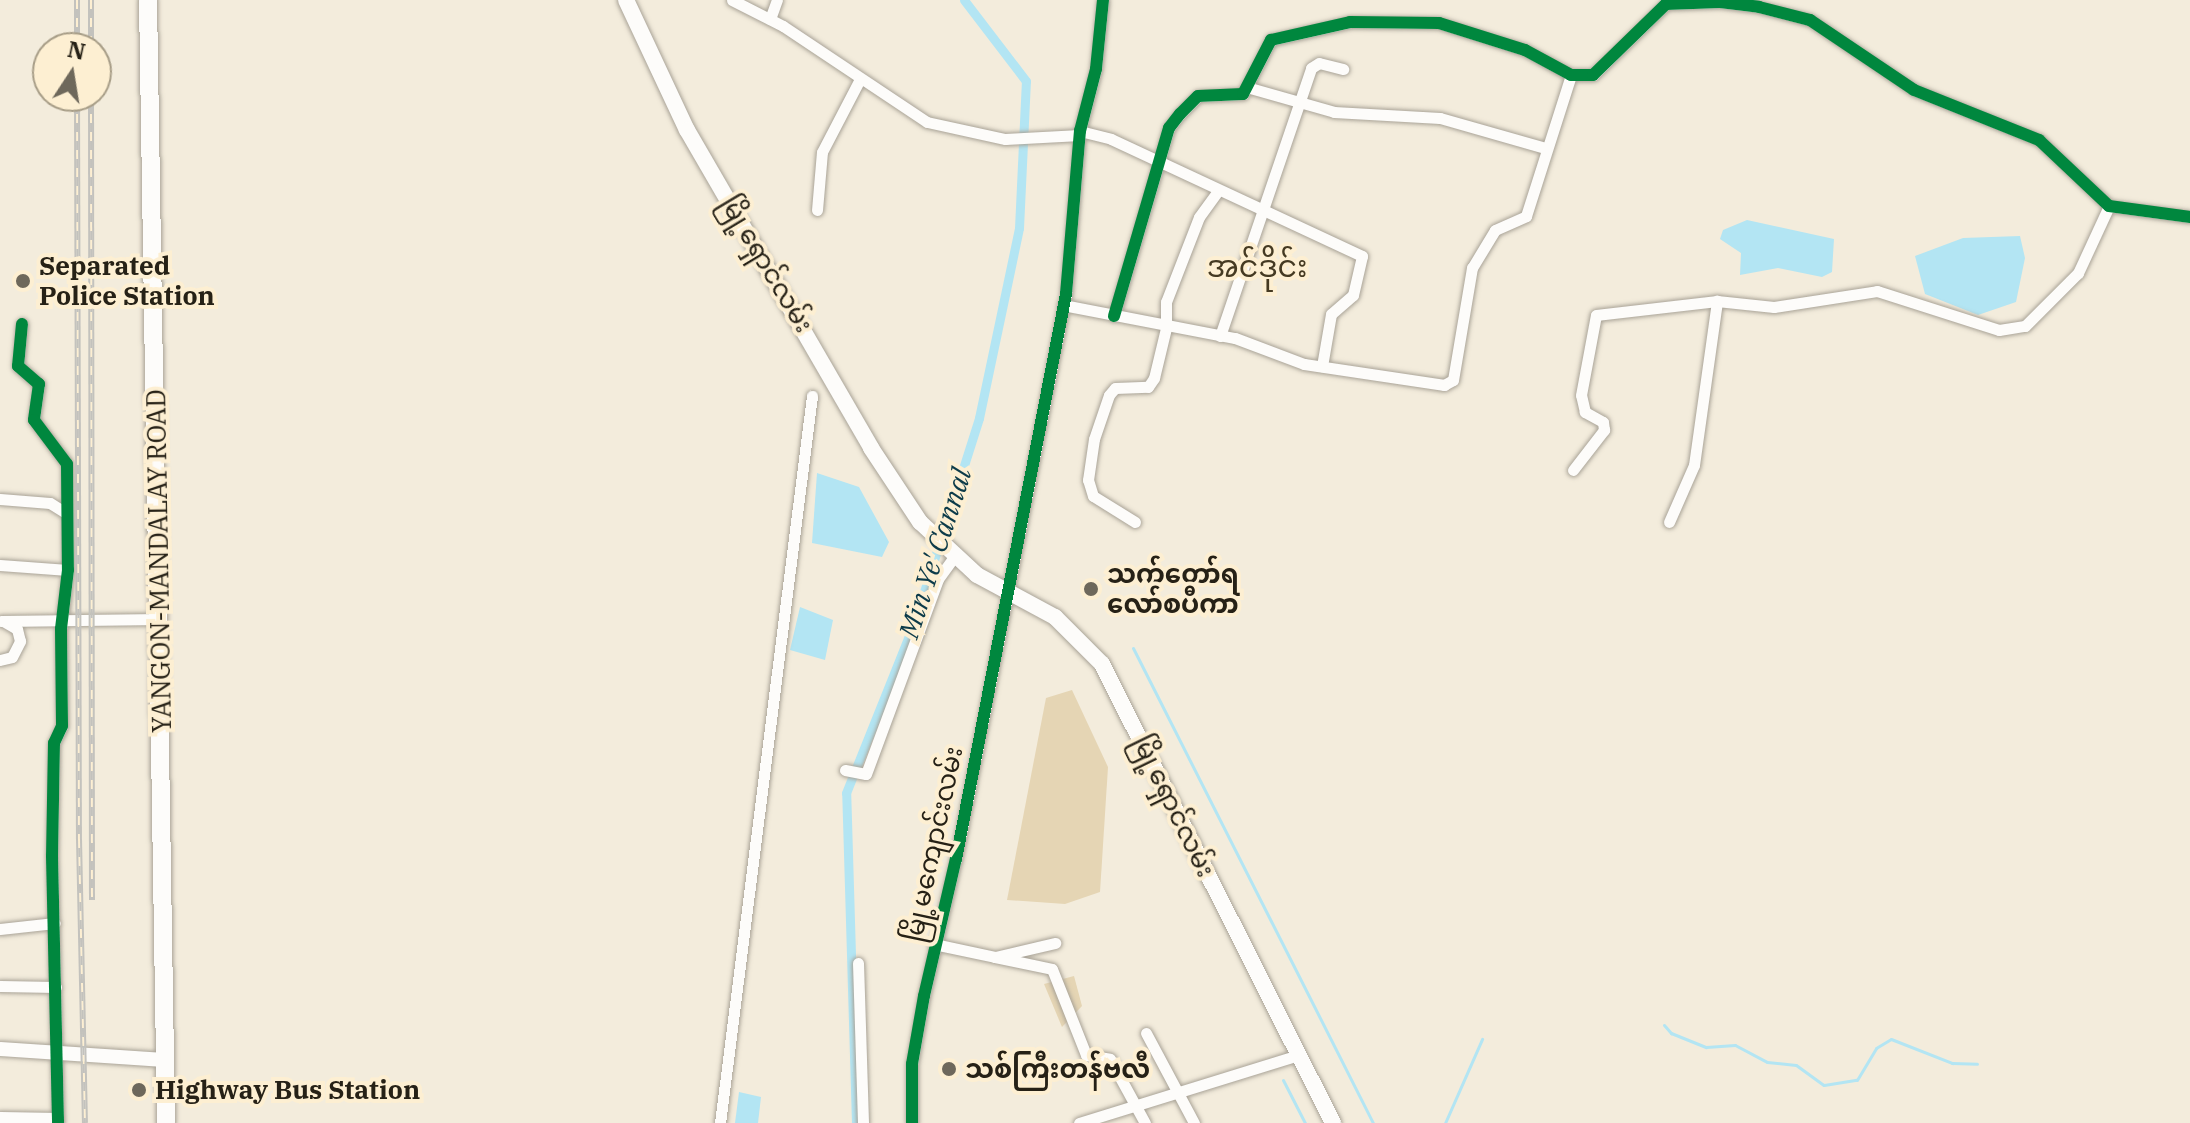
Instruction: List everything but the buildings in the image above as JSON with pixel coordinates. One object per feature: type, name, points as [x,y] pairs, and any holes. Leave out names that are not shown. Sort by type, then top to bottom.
[{"type":"highway","name":"YANGON-MANDALAY ROAD","points":[[148,0],[161,619],[166,1123]]},
{"type":"main road","name":"မြို့ရှောင်လမ်း","points":[[626,0],[687,130],[871,448],[920,522],[950,553],[1007,593],[1055,617],[1102,664],[1333,1123]]},
{"type":"street","points":[[732,0],[770,19],[859,81],[927,122],[954,131],[1005,139],[1018,135],[1080,133],[1159,162],[1362,256],[1353,295],[1331,314],[1322,366]]},
{"type":"street","points":[[770,19],[777,0]]},
{"type":"street","name":"မြို့မကျောင်းလမ်း","points":[[912,1123],[912,1064],[934,944],[1011,576],[1063,305],[1080,133],[1096,69],[1103,0]]},
{"type":"street","points":[[1114,316],[1169,128],[1198,96],[1243,94],[1250,88],[1271,40],[1350,22],[1405,19],[1480,34],[1571,75],[1593,75],[1605,69],[1666,4],[1720,2],[1759,7],[1810,20],[1914,90],[2039,140],[2109,206],[2190,217]]},
{"type":"street","points":[[1220,336],[1311,68],[1319,63],[1343,69]]},
{"type":"street","points":[[1063,305],[1166,328],[1220,336],[1322,366],[1444,385],[1453,380],[1472,268],[1495,230],[1526,216],[1545,148],[1571,75]]},
{"type":"street","points":[[817,210],[822,152],[859,81]]},
{"type":"street","points":[[1250,88],[1300,105],[1440,118],[1545,148]]},
{"type":"street","points":[[1135,522],[1093,496],[1089,463],[1109,395],[1115,388],[1148,387],[1166,328],[1166,302],[1184,251],[1218,191]]},
{"type":"street","points":[[1573,470],[1604,430],[1603,422],[1585,412],[1581,395],[1596,315],[1717,301],[1774,307],[1877,291],[1999,330],[2025,326],[2078,273],[2109,206]]},
{"type":"street","points":[[1669,522],[1694,465],[1717,301]]},
{"type":"street","points":[[0,1117],[58,1121],[54,743],[62,726],[63,621],[68,570],[67,464],[34,420],[39,384],[18,366],[22,324]]},
{"type":"street","points":[[720,1123],[812,396]]},
{"type":"street","points":[[0,499],[50,503],[66,513]]},
{"type":"street","points":[[845,770],[866,774],[950,553]]},
{"type":"street","points":[[0,565],[68,570]]},
{"type":"street","points":[[0,621],[161,619]]},
{"type":"street","points":[[0,621],[17,629],[20,641],[12,657],[0,660]]},
{"type":"street","points":[[0,929],[55,923]]},
{"type":"street","points":[[995,957],[1055,943]]},
{"type":"street","points":[[934,944],[1052,969],[1086,1055],[1110,1059],[1145,1123]]},
{"type":"street","points":[[858,963],[863,1123]]},
{"type":"street","points":[[0,986],[56,987]]},
{"type":"street","points":[[1146,1033],[1194,1123]]},
{"type":"street","points":[[0,1049],[165,1060]]},
{"type":"street","points":[[1080,1122],[1298,1055]]},
{"type":"shaded area","points":[[1072,690],[1108,767],[1100,892],[1065,904],[1007,900],[1046,698]]},
{"type":"shaded area","points":[[1074,976],[1082,1006],[1062,1027],[1044,984]]},
{"type":"water","points":[[1747,220],[1834,239],[1832,272],[1822,277],[1778,268],[1740,275],[1741,253],[1720,239],[1723,230]]},
{"type":"water","points":[[2020,236],[2025,258],[2016,302],[1978,315],[1925,294],[1915,256],[1963,238]]},
{"type":"water","points":[[817,473],[859,487],[889,542],[882,557],[812,543]]},
{"type":"water","points":[[800,607],[833,620],[825,660],[790,650]]},
{"type":"water","points":[[739,1092],[761,1097],[758,1123],[735,1123]]},
{"type":"waterway","name":"Min Ye' Cannal","points":[[856,1123],[846,793],[914,623],[979,418],[1019,228],[1026,81],[964,0]]},
{"type":"waterway","points":[[1133,648],[1373,1123]]},
{"type":"waterway","points":[[1664,1025],[1671,1033],[1706,1047],[1735,1045],[1767,1062],[1796,1065],[1824,1085],[1857,1080],[1876,1048],[1891,1039],[1952,1063],[1977,1064]]},
{"type":"waterway","points":[[1445,1123],[1482,1039]]},
{"type":"waterway","points":[[1283,1080],[1305,1123]]},
{"type":"railway","points":[[77,0],[77,32]]},
{"type":"railway","points":[[91,0],[91,32]]},
{"type":"railway","points":[[77,112],[79,839],[85,1123]]},
{"type":"railway","points":[[91,112],[92,900]]},
{"type":"cycle path","points":[[912,1123],[912,1064],[924,996],[956,859],[1066,294],[1080,131],[1096,69],[1103,0]]},
{"type":"cycle path","points":[[1114,316],[1169,128],[1180,114],[1198,96],[1243,94],[1271,40],[1350,22],[1439,23],[1525,50],[1571,75],[1593,75],[1666,4],[1720,2],[1759,7],[1810,20],[1914,90],[2039,140],[2109,206],[2190,217]]},
{"type":"cycle path","points":[[22,324],[18,366],[39,384],[34,420],[67,464],[68,570],[61,629],[62,726],[54,743],[52,856],[58,1123]]},
{"type":"place","name":"Separated Police Station","points":[[23,281]]},
{"type":"place","name":"သက်တော်ရ လော်စပီကာ","points":[[1091,589]]},
{"type":"place","name":"သစ်ကြီးတန်ဗလီ","points":[[949,1069]]},
{"type":"place","name":"Highway Bus Station","points":[[139,1090]]},
{"type":"district","name":"အင်ဒိုင်း","points":[[1257,266]]}]
